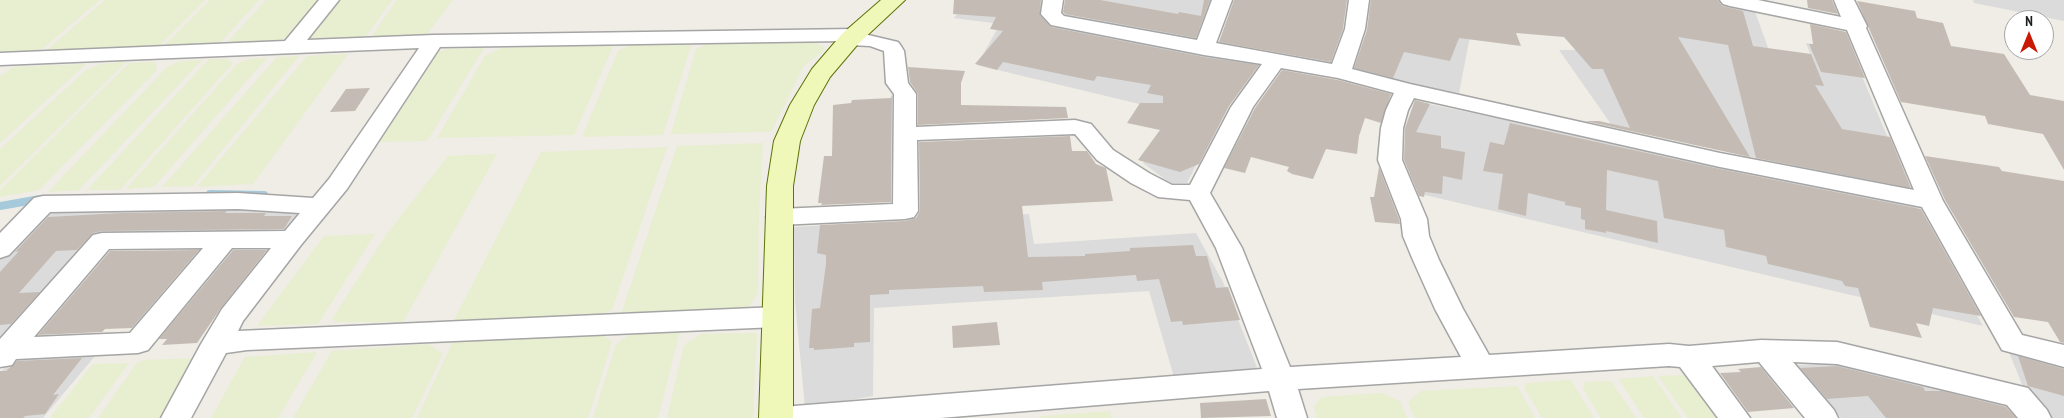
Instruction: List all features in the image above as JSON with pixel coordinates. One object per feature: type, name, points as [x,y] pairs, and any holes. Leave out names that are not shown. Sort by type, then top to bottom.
[{"type":"street","points":[[292,46],[329,0]]},
{"type":"street","points":[[776,418],[779,217],[781,172],[787,141],[802,105],[820,74],[853,37],[894,0]]},
{"type":"street","points":[[1053,0],[1051,14],[1058,21],[1204,49],[1340,72],[1407,90],[1720,160],[1931,201]]},
{"type":"street","points":[[1204,49],[1222,0]]},
{"type":"street","points":[[1340,72],[1355,29],[1359,0]]},
{"type":"street","points":[[1730,0],[1857,26]]},
{"type":"street","points":[[1844,0],[1857,26],[1931,201],[2012,344],[2064,356]]},
{"type":"street","points":[[0,59],[434,40],[853,37],[891,46],[894,51],[897,83],[905,94],[905,211],[779,217]]},
{"type":"street","points":[[176,418],[232,316],[326,197],[434,40]]},
{"type":"street","points":[[1198,193],[1242,107],[1276,60]]},
{"type":"street","points":[[1407,90],[1392,128],[1390,160],[1414,219],[1416,236],[1426,260],[1449,309],[1480,366]]},
{"type":"street","points":[[905,134],[1075,127],[1082,129],[1090,136],[1105,155],[1140,178],[1167,192],[1198,193]]},
{"type":"street","points":[[1198,193],[1228,248],[1280,379],[1292,418]]},
{"type":"street","points":[[0,249],[42,204],[238,201],[326,197]]},
{"type":"street","points":[[4,354],[102,241],[292,239]]},
{"type":"street","points":[[4,354],[138,343],[224,241]]},
{"type":"street","points":[[216,344],[246,340],[777,317]]},
{"type":"street","points":[[794,418],[1280,379],[1669,355],[1689,357],[1767,351],[1837,353],[2017,396],[2036,418]]},
{"type":"street","points":[[1767,351],[1823,418]]},
{"type":"street","points":[[1689,357],[1735,418]]},
{"type":"shaded area","points":[[967,0],[1036,4],[1040,17],[1058,27],[1258,64],[1229,101],[1187,183],[1170,183],[1143,163],[1181,114],[977,65],[1000,24],[954,18]]},
{"type":"shaded area","points":[[1068,0],[1212,0],[1195,40],[1064,16]]},
{"type":"shaded area","points":[[1370,0],[1477,0],[1459,93],[1406,83],[1356,69],[1367,32]]},
{"type":"shaded area","points":[[1712,0],[1754,9],[1771,56],[1814,64],[1806,43],[1851,50],[1910,191],[1613,127],[1559,50],[1601,50]]},
{"type":"shaded area","points":[[1973,0],[2064,0],[2064,21],[2054,19],[2054,10],[2009,10],[1974,3]]},
{"type":"shaded area","points":[[1419,102],[1915,205],[1983,326],[1425,195],[1405,160]]},
{"type":"shaded area","points":[[234,206],[301,211],[283,232],[100,233],[0,345],[0,258],[48,210]]},
{"type":"shaded area","points":[[1029,214],[1034,244],[1196,233],[1223,282],[1258,370],[1174,377],[1149,291],[874,308],[873,396],[805,408],[795,301],[794,227]]},
{"type":"shaded area","points":[[2007,347],[2064,361],[2064,418],[2047,418],[2025,392]]},
{"type":"shaded area","points":[[100,350],[43,418],[0,418],[0,373],[16,354]]},
{"type":"shaded area","points":[[1848,363],[2003,401],[2018,418],[1841,418],[1796,365]]},
{"type":"green space","points":[[0,0],[100,0],[35,55],[0,57]]},
{"type":"green space","points":[[105,0],[205,0],[155,50],[41,55]]},
{"type":"green space","points":[[210,0],[259,0],[218,45],[160,50]]},
{"type":"green space","points":[[266,0],[319,0],[282,44],[224,46]]},
{"type":"green space","points":[[334,0],[392,0],[362,42],[298,44]]},
{"type":"green space","points":[[397,0],[453,0],[426,35],[417,39],[368,41]]},
{"type":"green space","points":[[816,42],[825,49],[803,67],[771,132],[671,134],[696,49],[709,43]]},
{"type":"green space","points":[[692,43],[663,135],[582,137],[618,51],[632,44]]},
{"type":"green space","points":[[614,44],[574,135],[437,138],[485,56],[502,48]]},
{"type":"green space","points":[[484,48],[427,141],[378,142],[436,53],[447,49]]},
{"type":"green space","points":[[348,54],[253,184],[197,187],[307,56]]},
{"type":"green space","points":[[299,56],[193,186],[162,187],[277,57]]},
{"type":"green space","points":[[267,58],[154,187],[126,189],[237,64],[249,59]]},
{"type":"green space","points":[[209,59],[227,59],[233,63],[120,190],[87,190]]},
{"type":"green space","points":[[202,60],[79,190],[48,192],[167,67],[180,61]]},
{"type":"green space","points":[[126,62],[0,186],[0,149],[86,70],[100,64]]},
{"type":"green space","points":[[155,62],[157,70],[39,190],[0,197],[0,190],[129,63]]},
{"type":"green space","points":[[86,64],[0,143],[0,76],[13,67]]},
{"type":"green space","points":[[763,143],[759,212],[758,293],[746,311],[621,314],[677,146]]},
{"type":"green space","points":[[667,147],[612,310],[596,316],[453,322],[541,152]]},
{"type":"green space","points":[[497,154],[403,322],[335,322],[332,319],[386,235],[448,156]]},
{"type":"green space","points":[[375,234],[318,324],[257,326],[324,236]]},
{"type":"green space","points":[[680,331],[658,418],[593,418],[616,344],[632,333]]},
{"type":"green space","points":[[757,333],[753,418],[667,418],[684,345],[701,334]]},
{"type":"green space","points":[[601,334],[612,342],[588,418],[417,418],[454,339]]},
{"type":"green space","points":[[428,344],[443,354],[412,418],[293,418],[332,351]]},
{"type":"green space","points":[[317,352],[278,418],[211,418],[245,357]]},
{"type":"green space","points":[[194,358],[162,418],[98,418],[137,363],[145,360]]},
{"type":"green space","points":[[129,363],[89,418],[50,418],[93,364]]},
{"type":"green space","points":[[1685,375],[1717,418],[1688,418],[1658,376]]},
{"type":"green space","points":[[1653,376],[1682,418],[1644,418],[1619,379]]},
{"type":"green space","points":[[1571,380],[1594,418],[1542,418],[1524,387],[1527,383]]},
{"type":"green space","points":[[1611,381],[1636,418],[1601,418],[1583,389],[1585,382]]},
{"type":"green space","points":[[1517,386],[1535,418],[1415,418],[1408,402],[1421,391]]},
{"type":"green space","points":[[1382,393],[1400,401],[1407,418],[1317,418],[1314,407],[1322,397]]},
{"type":"green space","points":[[1110,411],[1111,418],[1040,418],[1042,416]]},
{"type":"building","points":[[954,0],[1041,0],[1040,15],[1051,27],[1204,57],[1259,65],[1229,106],[1199,164],[1180,172],[1138,160],[1160,130],[1127,123],[1140,103],[1163,103],[1163,96],[1147,93],[1151,85],[1097,76],[1094,81],[1003,62],[997,70],[975,64],[1003,31],[990,29],[996,17],[953,14]]},
{"type":"building","points":[[1065,0],[1100,0],[1178,14],[1179,12],[1201,16],[1204,0],[1210,0],[1196,38],[1065,14],[1063,12]]},
{"type":"building","points":[[1234,0],[1347,0],[1343,29],[1331,62],[1219,42]]},
{"type":"building","points":[[1371,0],[1718,0],[1722,6],[1743,11],[1753,46],[1811,54],[1824,86],[1815,85],[1842,129],[1890,137],[1911,188],[1756,158],[1728,45],[1678,37],[1750,157],[1585,121],[1599,121],[1630,128],[1603,69],[1592,69],[1564,37],[1516,33],[1521,46],[1459,38],[1450,61],[1404,52],[1393,78],[1354,68],[1367,30]]},
{"type":"building","points":[[1807,0],[1832,0],[1838,14],[1808,8]]},
{"type":"building","points":[[1857,1],[1915,11],[1917,18],[1943,23],[1951,46],[2004,54],[2004,60],[2008,60],[2030,95],[2064,101],[2064,170],[2043,134],[1988,124],[1985,116],[1901,102]]},
{"type":"building","points":[[1810,24],[1846,32],[1865,78],[1821,72],[1809,44],[1813,44]]},
{"type":"building","points":[[908,67],[965,71],[961,83],[961,105],[1066,107],[1068,118],[918,125],[918,94],[910,82]]},
{"type":"building","points":[[1282,70],[1338,80],[1391,94],[1381,123],[1365,118],[1359,136],[1357,154],[1326,149],[1313,179],[1292,174],[1287,171],[1289,167],[1251,157],[1245,173],[1224,168],[1255,108]]},
{"type":"building","points":[[370,88],[355,111],[330,112],[346,89]]},
{"type":"building","points":[[892,95],[891,202],[821,205],[822,203],[818,203],[824,156],[832,156],[833,105],[851,103],[852,100],[891,98]]},
{"type":"building","points":[[1415,100],[1430,104],[1416,132],[1441,136],[1441,148],[1465,152],[1462,180],[1443,176],[1442,194],[1425,192],[1424,197],[1419,196],[1404,160],[1405,128]]},
{"type":"building","points":[[1510,123],[1720,169],[1921,209],[1981,316],[1933,308],[1929,326],[1916,323],[1922,338],[1870,327],[1858,288],[1845,286],[1842,281],[1768,264],[1766,256],[1726,247],[1724,230],[1664,218],[1658,181],[1607,170],[1606,210],[1657,221],[1658,243],[1606,231],[1606,233],[1585,229],[1585,220],[1581,219],[1581,208],[1528,193],[1526,216],[1498,209],[1503,174],[1483,171],[1490,142],[1504,145]]},
{"type":"building","points":[[1070,136],[1072,151],[1087,151],[1096,164],[1106,168],[1113,201],[1022,206],[1028,257],[1085,256],[1085,254],[1130,251],[1130,248],[1193,245],[1196,256],[1207,256],[1216,288],[1228,287],[1240,320],[1183,325],[1182,321],[1171,322],[1159,279],[1137,281],[1136,275],[1042,282],[1043,290],[984,292],[983,286],[889,290],[889,294],[870,295],[870,342],[854,343],[854,347],[814,350],[814,348],[809,348],[812,309],[820,308],[826,264],[826,255],[817,253],[820,225],[905,221],[916,218],[920,211],[919,142]]},
{"type":"building","points":[[1925,156],[1999,167],[2002,171],[2064,181],[2064,343],[2060,342],[2048,322],[2014,317],[1945,200]]},
{"type":"building","points":[[1379,167],[1400,224],[1375,222],[1370,197],[1374,197]]},
{"type":"building","points":[[227,211],[225,213],[266,213],[264,216],[292,216],[284,229],[102,231],[93,233],[77,250],[56,251],[19,293],[40,292],[11,324],[0,325],[0,272],[19,251],[15,252],[48,217],[121,213]]},
{"type":"building","points":[[199,250],[132,328],[105,329],[102,332],[38,335],[110,251]]},
{"type":"building","points":[[233,250],[267,250],[221,308],[197,343],[162,345],[167,339],[159,339]]},
{"type":"building","points":[[997,322],[1000,345],[953,348],[952,326]]},
{"type":"building","points":[[2018,356],[2064,369],[2064,396],[2028,386]]},
{"type":"building","points":[[82,358],[53,395],[59,394],[45,414],[25,416],[23,418],[0,418],[0,371],[6,371],[17,361]]},
{"type":"building","points":[[1837,366],[1923,387],[1925,391],[1942,391],[2006,407],[2016,418],[1886,418],[1868,396],[1827,399],[1800,368]]},
{"type":"building","points":[[1761,367],[1794,408],[1748,412],[1720,373],[1741,372],[1738,369]]},
{"type":"building","points":[[1266,399],[1271,416],[1201,418],[1200,403]]},
{"type":"waterway","points":[[210,194],[264,195]]},
{"type":"waterway","points":[[0,206],[40,199]]}]
